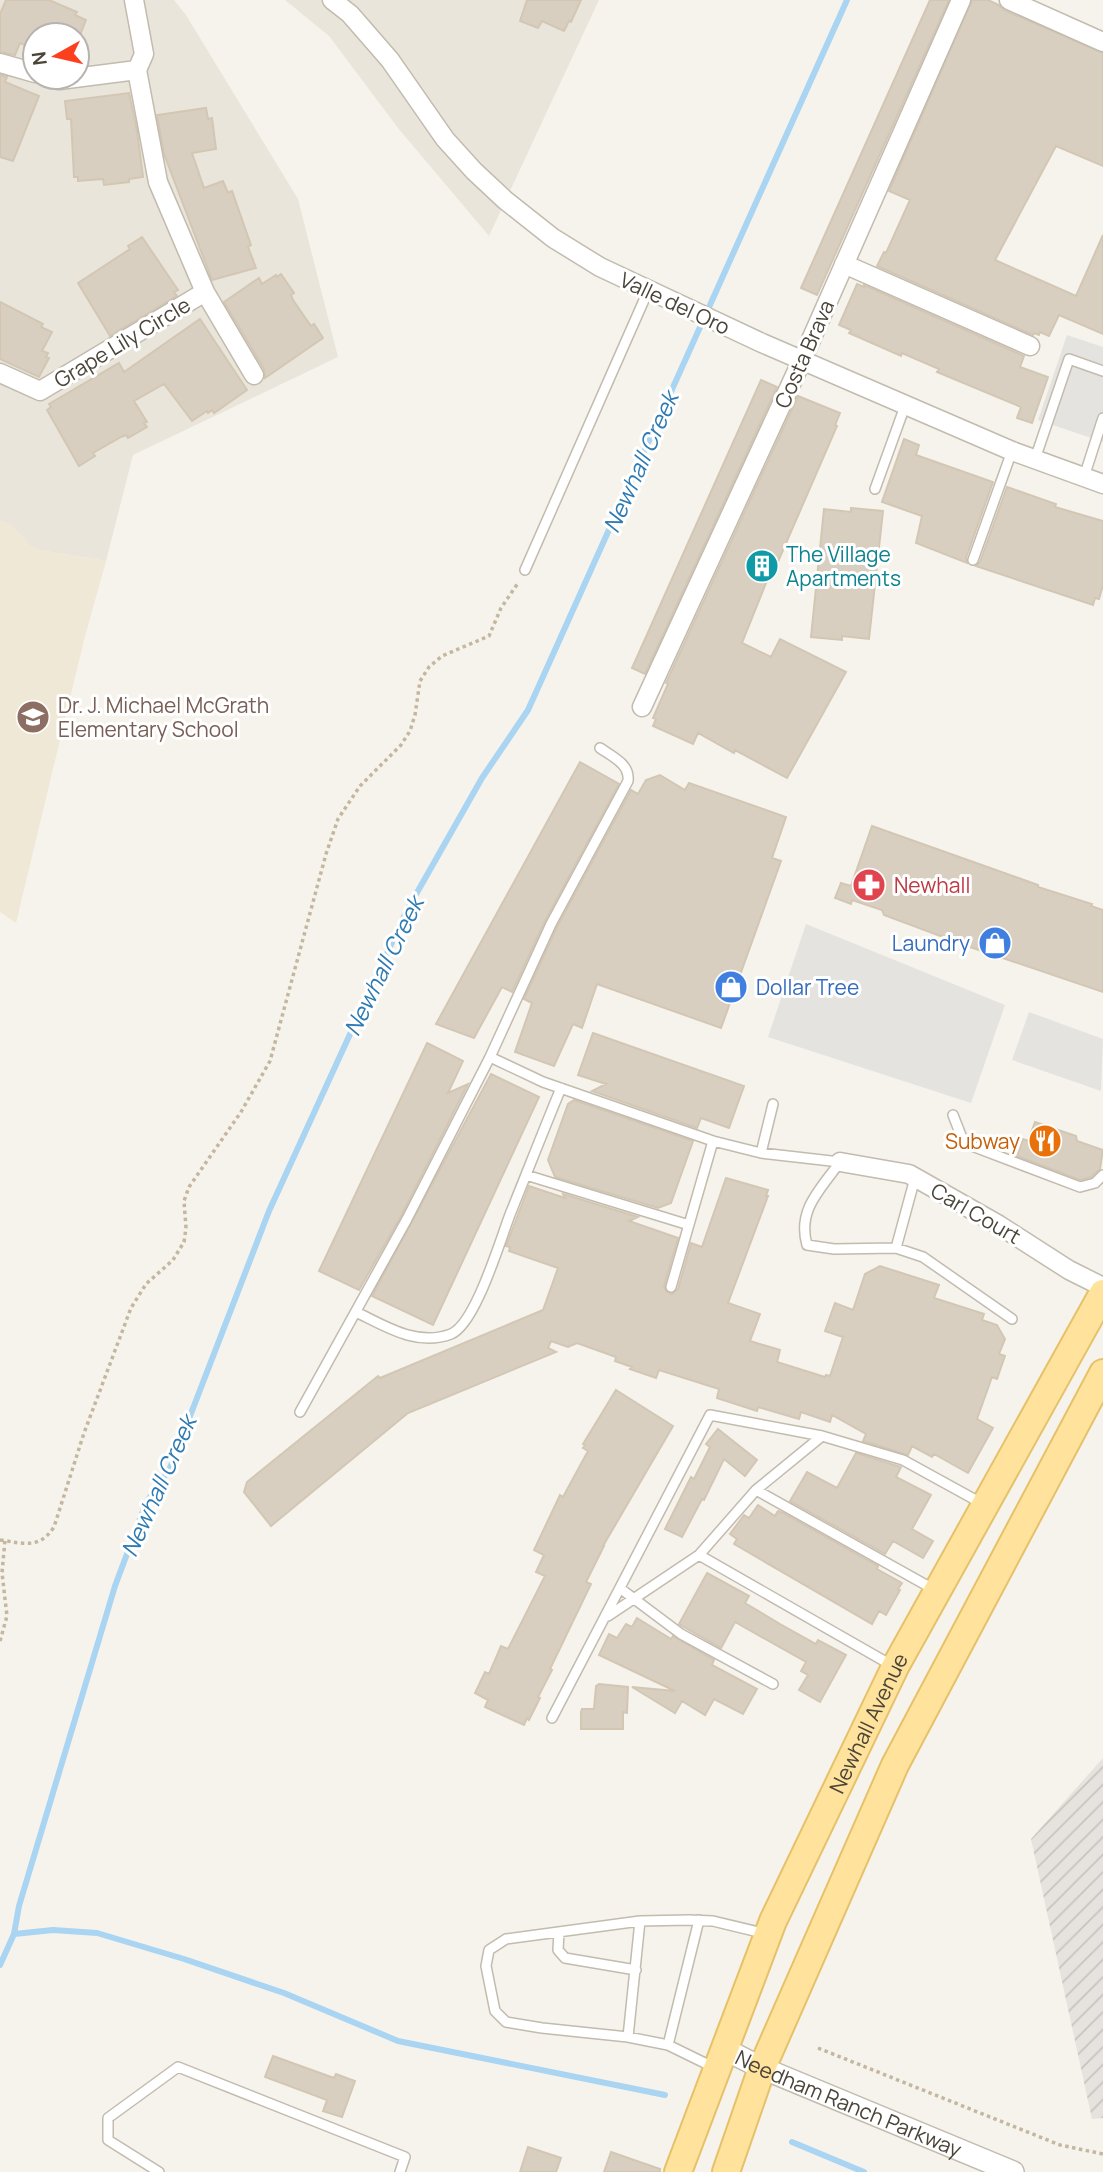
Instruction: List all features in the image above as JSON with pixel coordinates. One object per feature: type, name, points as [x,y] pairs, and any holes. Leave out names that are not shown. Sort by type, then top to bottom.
[{"type":"main road","name":"Newhall Avenue","points":[[678,2172],[768,1935],[895,1667],[1103,1293]]},
{"type":"main road","name":"Newhall Avenue","points":[[726,2172],[762,2068],[895,1765],[1103,1373]]},
{"type":"street","name":"Grape Lily Circle","points":[[134,0],[144,54],[137,70],[158,182],[205,292],[254,375]]},
{"type":"street","name":"Valle del Oro","points":[[332,0],[350,14],[390,60],[445,139],[474,172],[553,238],[600,267],[762,343],[1012,451],[1103,484]]},
{"type":"street","name":"Costa Brava","points":[[642,707],[802,360],[961,0]]},
{"type":"street","points":[[1009,0],[1103,43]]},
{"type":"street","points":[[0,63],[21,69]]},
{"type":"street","points":[[91,76],[137,70]]},
{"type":"street","points":[[844,264],[1030,346]]},
{"type":"street","name":"Grape Lily Circle","points":[[0,373],[40,391],[205,292]]},
{"type":"street","name":"Carl Court","points":[[840,1162],[909,1174],[999,1225],[1069,1270],[1103,1287]]},
{"type":"street","name":"Needham Ranch Parkway","points":[[720,2059],[762,2068],[1013,2172]]},
{"type":"lane","points":[[525,570],[654,293]]},
{"type":"lane","points":[[1035,459],[1069,359],[1103,372]]},
{"type":"lane","points":[[875,489],[905,406]]},
{"type":"lane","points":[[1084,477],[1103,418]]},
{"type":"lane","points":[[973,560],[1012,451]]},
{"type":"lane","points":[[300,1412],[356,1312],[490,1057],[551,924],[628,781],[629,774],[625,765],[600,748]]},
{"type":"lane","points":[[490,1057],[561,1088],[713,1141],[761,1153],[840,1162],[808,1208],[803,1230],[807,1245],[834,1249],[896,1248],[923,1257],[1012,1319]]},
{"type":"lane","points":[[356,1312],[405,1336],[426,1339],[454,1333],[468,1316],[492,1266],[561,1088]]},
{"type":"lane","points":[[761,1153],[773,1104]]},
{"type":"lane","points":[[953,1115],[964,1143],[1080,1186],[1095,1183],[1103,1175]]},
{"type":"lane","points":[[671,1287],[713,1141]]},
{"type":"lane","points":[[526,1175],[689,1225]]},
{"type":"lane","points":[[896,1248],[915,1178]]},
{"type":"lane","points":[[552,1718],[710,1415],[822,1436],[903,1461],[985,1505]]},
{"type":"lane","points":[[606,1617],[699,1555],[756,1490],[822,1436]]},
{"type":"lane","points":[[756,1490],[937,1591]]},
{"type":"lane","points":[[699,1555],[895,1667]]},
{"type":"lane","points":[[621,1588],[681,1634],[773,1684]]},
{"type":"lane","points":[[668,2045],[699,1920]]},
{"type":"lane","points":[[720,2059],[628,2037],[506,2022],[495,2011],[486,1966],[489,1950],[506,1939],[640,1921],[713,1921],[768,1935]]},
{"type":"lane","points":[[628,2037],[640,1921]]},
{"type":"lane","points":[[559,1931],[558,1950],[565,1958],[635,1970]]},
{"type":"lane","points":[[159,2172],[108,2140],[108,2118],[178,2067],[405,2157],[400,2172]]},
{"type":"path","points":[[0,1641],[8,1616],[2,1573],[3,1540],[31,1544],[48,1537],[54,1527],[84,1433],[131,1308],[146,1284],[173,1260],[184,1242],[184,1201],[189,1186],[241,1112],[270,1061],[338,819],[360,786],[401,745],[410,732],[420,681],[429,667],[442,656],[489,636],[501,608],[525,570]]},
{"type":"path","points":[[818,2048],[1060,2146],[1103,2154]]},
{"type":"shaded area","points":[[0,0],[174,0],[186,15],[298,199],[338,357],[133,455],[106,561],[39,550],[30,546],[11,525],[0,521]]},
{"type":"shaded area","points":[[285,0],[599,0],[489,236],[398,128],[329,36]]},
{"type":"shaded area","points":[[1067,335],[1103,347],[1103,442],[1038,420]]},
{"type":"shaded area","name":"Dr. J. Michael McGrath Elementary School","points":[[0,521],[11,525],[30,546],[39,550],[106,561],[84,640],[16,923],[0,912]]},
{"type":"shaded area","points":[[806,924],[1005,1005],[971,1103],[768,1037]]},
{"type":"shaded area","points":[[1029,1012],[1103,1039],[1101,1091],[1012,1060]]},
{"type":"shaded area","points":[[1103,1758],[1103,2118],[1092,2119],[1031,1839]]},
{"type":"building","points":[[6,0],[49,0],[77,12],[75,15],[86,20],[21,21],[21,43],[15,55],[0,52],[0,14]]},
{"type":"building","points":[[527,0],[581,0],[564,31],[542,21],[538,28],[520,21]]},
{"type":"building","points":[[930,0],[949,0],[817,295],[801,288]]},
{"type":"building","points":[[972,0],[988,0],[1004,10],[1103,53],[1103,166],[1056,146],[995,260],[1076,296],[1103,235],[1103,334],[1059,315],[1049,336],[1040,332],[1039,335],[1033,335],[877,266],[884,252],[886,253],[910,200],[889,191]]},
{"type":"building","points":[[0,75],[7,77],[5,82],[21,89],[21,91],[39,96],[13,161],[0,157]]},
{"type":"building","points":[[129,93],[143,177],[104,185],[103,179],[78,181],[78,177],[74,177],[71,119],[67,119],[65,101]]},
{"type":"building","points":[[206,108],[208,119],[212,118],[216,149],[192,153],[204,188],[223,181],[228,193],[232,191],[256,268],[212,280],[164,154],[157,115]]},
{"type":"building","points":[[142,237],[178,290],[174,292],[177,296],[110,336],[78,283],[130,249],[128,246]]},
{"type":"building","points":[[281,274],[294,293],[291,295],[293,300],[323,338],[265,378],[264,369],[224,302],[259,278],[262,284]]},
{"type":"building","points":[[857,284],[1024,356],[1020,367],[1048,377],[1032,423],[1017,418],[1021,407],[937,372],[939,369],[902,353],[901,356],[849,333],[851,330],[839,325]]},
{"type":"building","points":[[0,302],[43,324],[41,327],[52,332],[42,351],[48,353],[46,357],[49,358],[39,377],[0,359]]},
{"type":"building","points":[[200,319],[247,390],[214,413],[212,410],[208,413],[207,411],[192,421],[164,384],[134,401],[147,422],[144,423],[147,427],[128,438],[126,435],[121,437],[93,453],[95,456],[79,466],[47,410],[51,407],[49,404],[119,363],[124,372]]},
{"type":"building","points":[[761,380],[777,387],[645,674],[632,668]]},
{"type":"building","points":[[798,396],[840,413],[835,425],[837,426],[777,564],[774,563],[742,643],[771,657],[780,639],[846,672],[787,778],[698,733],[693,744],[653,726],[656,719],[653,718],[668,684],[666,683]]},
{"type":"building","points":[[904,439],[919,445],[916,455],[993,482],[966,558],[967,563],[916,543],[922,516],[882,502]]},
{"type":"building","points":[[1007,487],[1056,504],[1055,507],[1103,521],[1103,585],[1099,599],[1095,598],[1093,605],[976,566],[980,562]]},
{"type":"building","points":[[851,508],[883,511],[869,639],[811,637],[824,509],[851,512]]},
{"type":"building","points":[[580,762],[619,784],[545,921],[512,992],[502,987],[474,1038],[436,1024]]},
{"type":"building","points":[[660,775],[685,790],[689,783],[786,817],[772,858],[781,861],[721,1028],[597,984],[582,1028],[573,1024],[554,1066],[515,1052],[532,1003],[524,999],[557,927],[631,790],[638,794],[646,780]]},
{"type":"building","points":[[872,826],[1103,910],[1103,992],[970,947],[884,915],[882,910],[852,900],[851,904],[835,898],[841,883],[851,886]]},
{"type":"building","points":[[593,1033],[744,1086],[729,1128],[701,1118],[697,1128],[592,1091],[606,1084],[578,1075]]},
{"type":"building","points":[[427,1043],[463,1061],[448,1093],[468,1084],[401,1216],[359,1290],[319,1271]]},
{"type":"building","points":[[491,1074],[539,1097],[433,1325],[372,1296]]},
{"type":"building","points":[[574,1100],[693,1141],[671,1203],[658,1208],[555,1177],[548,1160],[568,1104]]},
{"type":"building","points":[[1035,1122],[1076,1136],[1077,1141],[1103,1150],[1100,1169],[1091,1177],[1080,1180],[1017,1156],[1023,1139],[1028,1141]]},
{"type":"building","points":[[726,1178],[768,1190],[728,1303],[760,1314],[750,1341],[780,1350],[777,1362],[825,1377],[830,1376],[843,1337],[825,1331],[835,1303],[853,1310],[865,1274],[880,1266],[939,1285],[934,1298],[984,1314],[982,1320],[997,1325],[1005,1339],[999,1354],[1005,1356],[997,1379],[992,1377],[977,1419],[993,1428],[968,1473],[934,1454],[932,1457],[912,1446],[908,1455],[863,1441],[866,1434],[832,1415],[830,1422],[801,1412],[799,1419],[758,1407],[757,1411],[717,1398],[719,1389],[659,1370],[656,1378],[630,1369],[632,1367],[615,1361],[616,1357],[577,1343],[568,1347],[551,1341],[548,1348],[556,1352],[408,1413],[271,1526],[244,1492],[247,1482],[378,1376],[380,1378],[543,1310],[558,1268],[509,1251],[510,1247],[506,1246],[529,1186],[638,1217],[629,1221],[678,1238],[664,1286],[666,1291],[672,1294],[678,1289],[691,1243],[702,1247]]},
{"type":"building","points":[[616,1390],[673,1426],[603,1546],[586,1582],[591,1584],[550,1669],[552,1670],[538,1697],[540,1698],[524,1725],[485,1707],[488,1700],[475,1693],[485,1672],[489,1674],[501,1646],[508,1649],[545,1576],[536,1572],[544,1555],[534,1550],[560,1495],[563,1497],[588,1451],[583,1448],[583,1444]]},
{"type":"building","points":[[718,1429],[757,1460],[745,1476],[724,1459],[682,1537],[665,1529],[691,1477],[694,1479],[710,1447],[706,1444]]},
{"type":"building","points":[[856,1453],[901,1467],[896,1477],[931,1495],[912,1529],[933,1541],[923,1558],[893,1541],[885,1554],[790,1501],[807,1472],[837,1488]]},
{"type":"building","points":[[758,1505],[775,1516],[778,1511],[783,1513],[878,1566],[877,1569],[902,1583],[886,1615],[879,1611],[872,1624],[734,1544],[737,1539],[730,1534],[744,1515],[749,1518]]},
{"type":"building","points":[[707,1573],[749,1596],[745,1603],[780,1624],[816,1644],[818,1640],[846,1655],[820,1702],[799,1690],[808,1675],[801,1671],[806,1662],[735,1622],[721,1648],[679,1624]]},
{"type":"building","points":[[637,1618],[671,1639],[673,1636],[714,1660],[712,1665],[757,1689],[743,1714],[714,1699],[705,1715],[682,1701],[675,1713],[632,1687],[675,1691],[599,1655],[609,1634],[617,1638],[626,1624],[632,1627]]},
{"type":"building","points":[[596,1686],[628,1687],[623,1729],[581,1729],[582,1709],[594,1709]]},
{"type":"building","points":[[273,2056],[334,2078],[336,2074],[355,2081],[342,2117],[323,2111],[327,2100],[265,2077]]},
{"type":"building","points":[[528,2147],[561,2158],[556,2172],[520,2172]]},
{"type":"building","points":[[611,2152],[660,2169],[660,2172],[604,2172]]},
{"type":"waterway","name":"Newhall Creek","points":[[0,1965],[14,1934],[19,1906],[115,1586],[146,1503],[170,1468],[269,1211],[406,912],[482,778],[528,710],[847,0]]},
{"type":"waterway","points":[[14,1934],[53,1930],[97,1933],[284,1993],[398,2041],[665,2095]]},
{"type":"waterway","points":[[792,2142],[864,2172]]},
{"type":"place","name":"The Village Apartments","points":[[762,566]]},
{"type":"place","name":"Dr. J. Michael McGrath Elementary School","points":[[33,717]]},
{"type":"place","name":"Newhall","points":[[869,885]]},
{"type":"place","name":"Laundry","points":[[995,943]]},
{"type":"place","name":"Dollar Tree","points":[[731,987]]},
{"type":"place","name":"Subway","points":[[1045,1141]]}]
